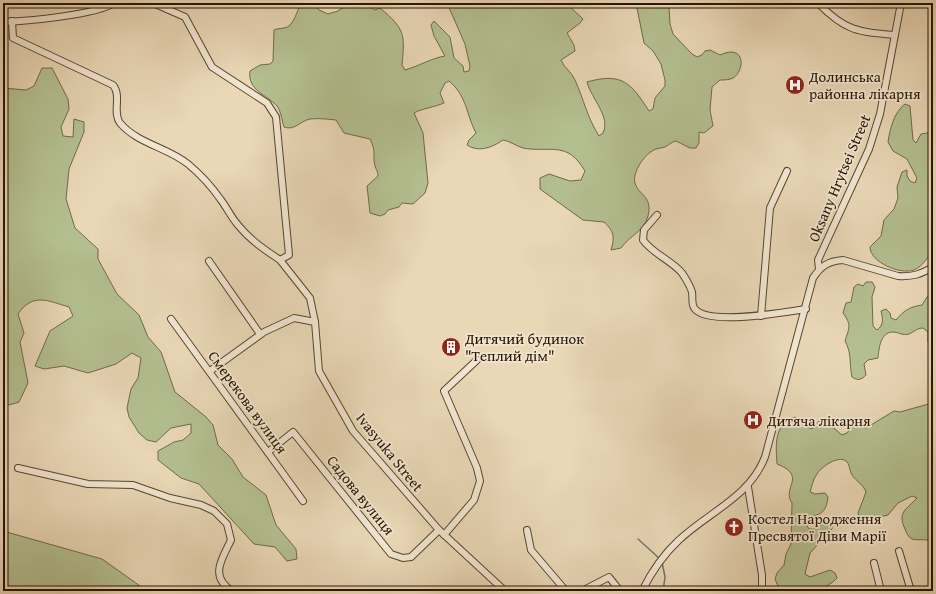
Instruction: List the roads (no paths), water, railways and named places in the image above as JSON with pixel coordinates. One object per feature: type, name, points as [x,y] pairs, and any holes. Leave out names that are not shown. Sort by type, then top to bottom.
[{"type":"street","points":[[3,22],[86,12],[107,8],[114,3]]},
{"type":"street","points":[[153,3],[185,17],[214,70],[267,103],[276,117],[288,255],[280,260]]},
{"type":"street","points":[[818,3],[839,21],[855,30],[863,33],[895,35]]},
{"type":"street","name":"Oksany Hrytsei Street","points":[[642,591],[656,567],[678,540],[748,487],[760,472],[766,457],[813,278],[819,269],[818,260],[869,149],[878,121],[900,3]]},
{"type":"street","points":[[932,4],[933,16]]},
{"type":"street","name":"Ivasyuka Street","points":[[12,21],[13,38],[113,85],[117,94],[118,120],[124,127],[146,143],[167,151],[187,163],[208,184],[237,224],[254,243],[280,260],[310,298],[315,322],[319,371],[353,431],[442,533],[505,591]]},
{"type":"street","points":[[761,316],[770,208],[787,171]]},
{"type":"street","points":[[657,214],[644,230],[642,240],[652,250],[682,273],[689,284],[694,307],[697,311],[704,315],[715,316],[761,316],[806,309]]},
{"type":"street","points":[[819,269],[833,260],[843,260],[898,276],[906,276],[919,275],[933,266]]},
{"type":"street","points":[[209,262],[260,334]]},
{"type":"street","points":[[210,371],[260,334],[294,318],[315,322]]},
{"type":"street","name":"Смерекова вулиця","points":[[171,319],[304,502]]},
{"type":"street","points":[[442,533],[474,500],[480,481],[444,390],[477,360]]},
{"type":"street","name":"Садова вулиця","points":[[268,452],[293,432],[391,554],[403,558],[411,557],[442,533]]},
{"type":"street","points":[[18,468],[88,484],[133,485],[170,498],[201,505],[214,511],[227,524],[232,540],[219,568],[219,577],[225,586],[232,591]]},
{"type":"street","points":[[748,487],[762,575],[762,591]]},
{"type":"street","points":[[527,530],[531,550],[566,591]]},
{"type":"street","points":[[899,551],[911,591]]},
{"type":"street","points":[[874,563],[881,591]]},
{"type":"street","points":[[582,591],[609,577],[620,591]]},
{"type":"waterway","points":[[638,539],[660,559]]},
{"type":"waterway","points":[[662,562],[665,577],[663,591]]},
{"type":"waterway","points":[[342,587],[351,591]]},
{"type":"place","name":"Долинська районна лікарня","points":[[795,85]]},
{"type":"place","name":"Дитячий будинок \"Теплий дім\"","points":[[451,347]]},
{"type":"place","name":"Дитяча лікарня","points":[[753,420]]},
{"type":"place","name":"Костел Народження Пресвятої Діви Марії","points":[[734,527]]}]
